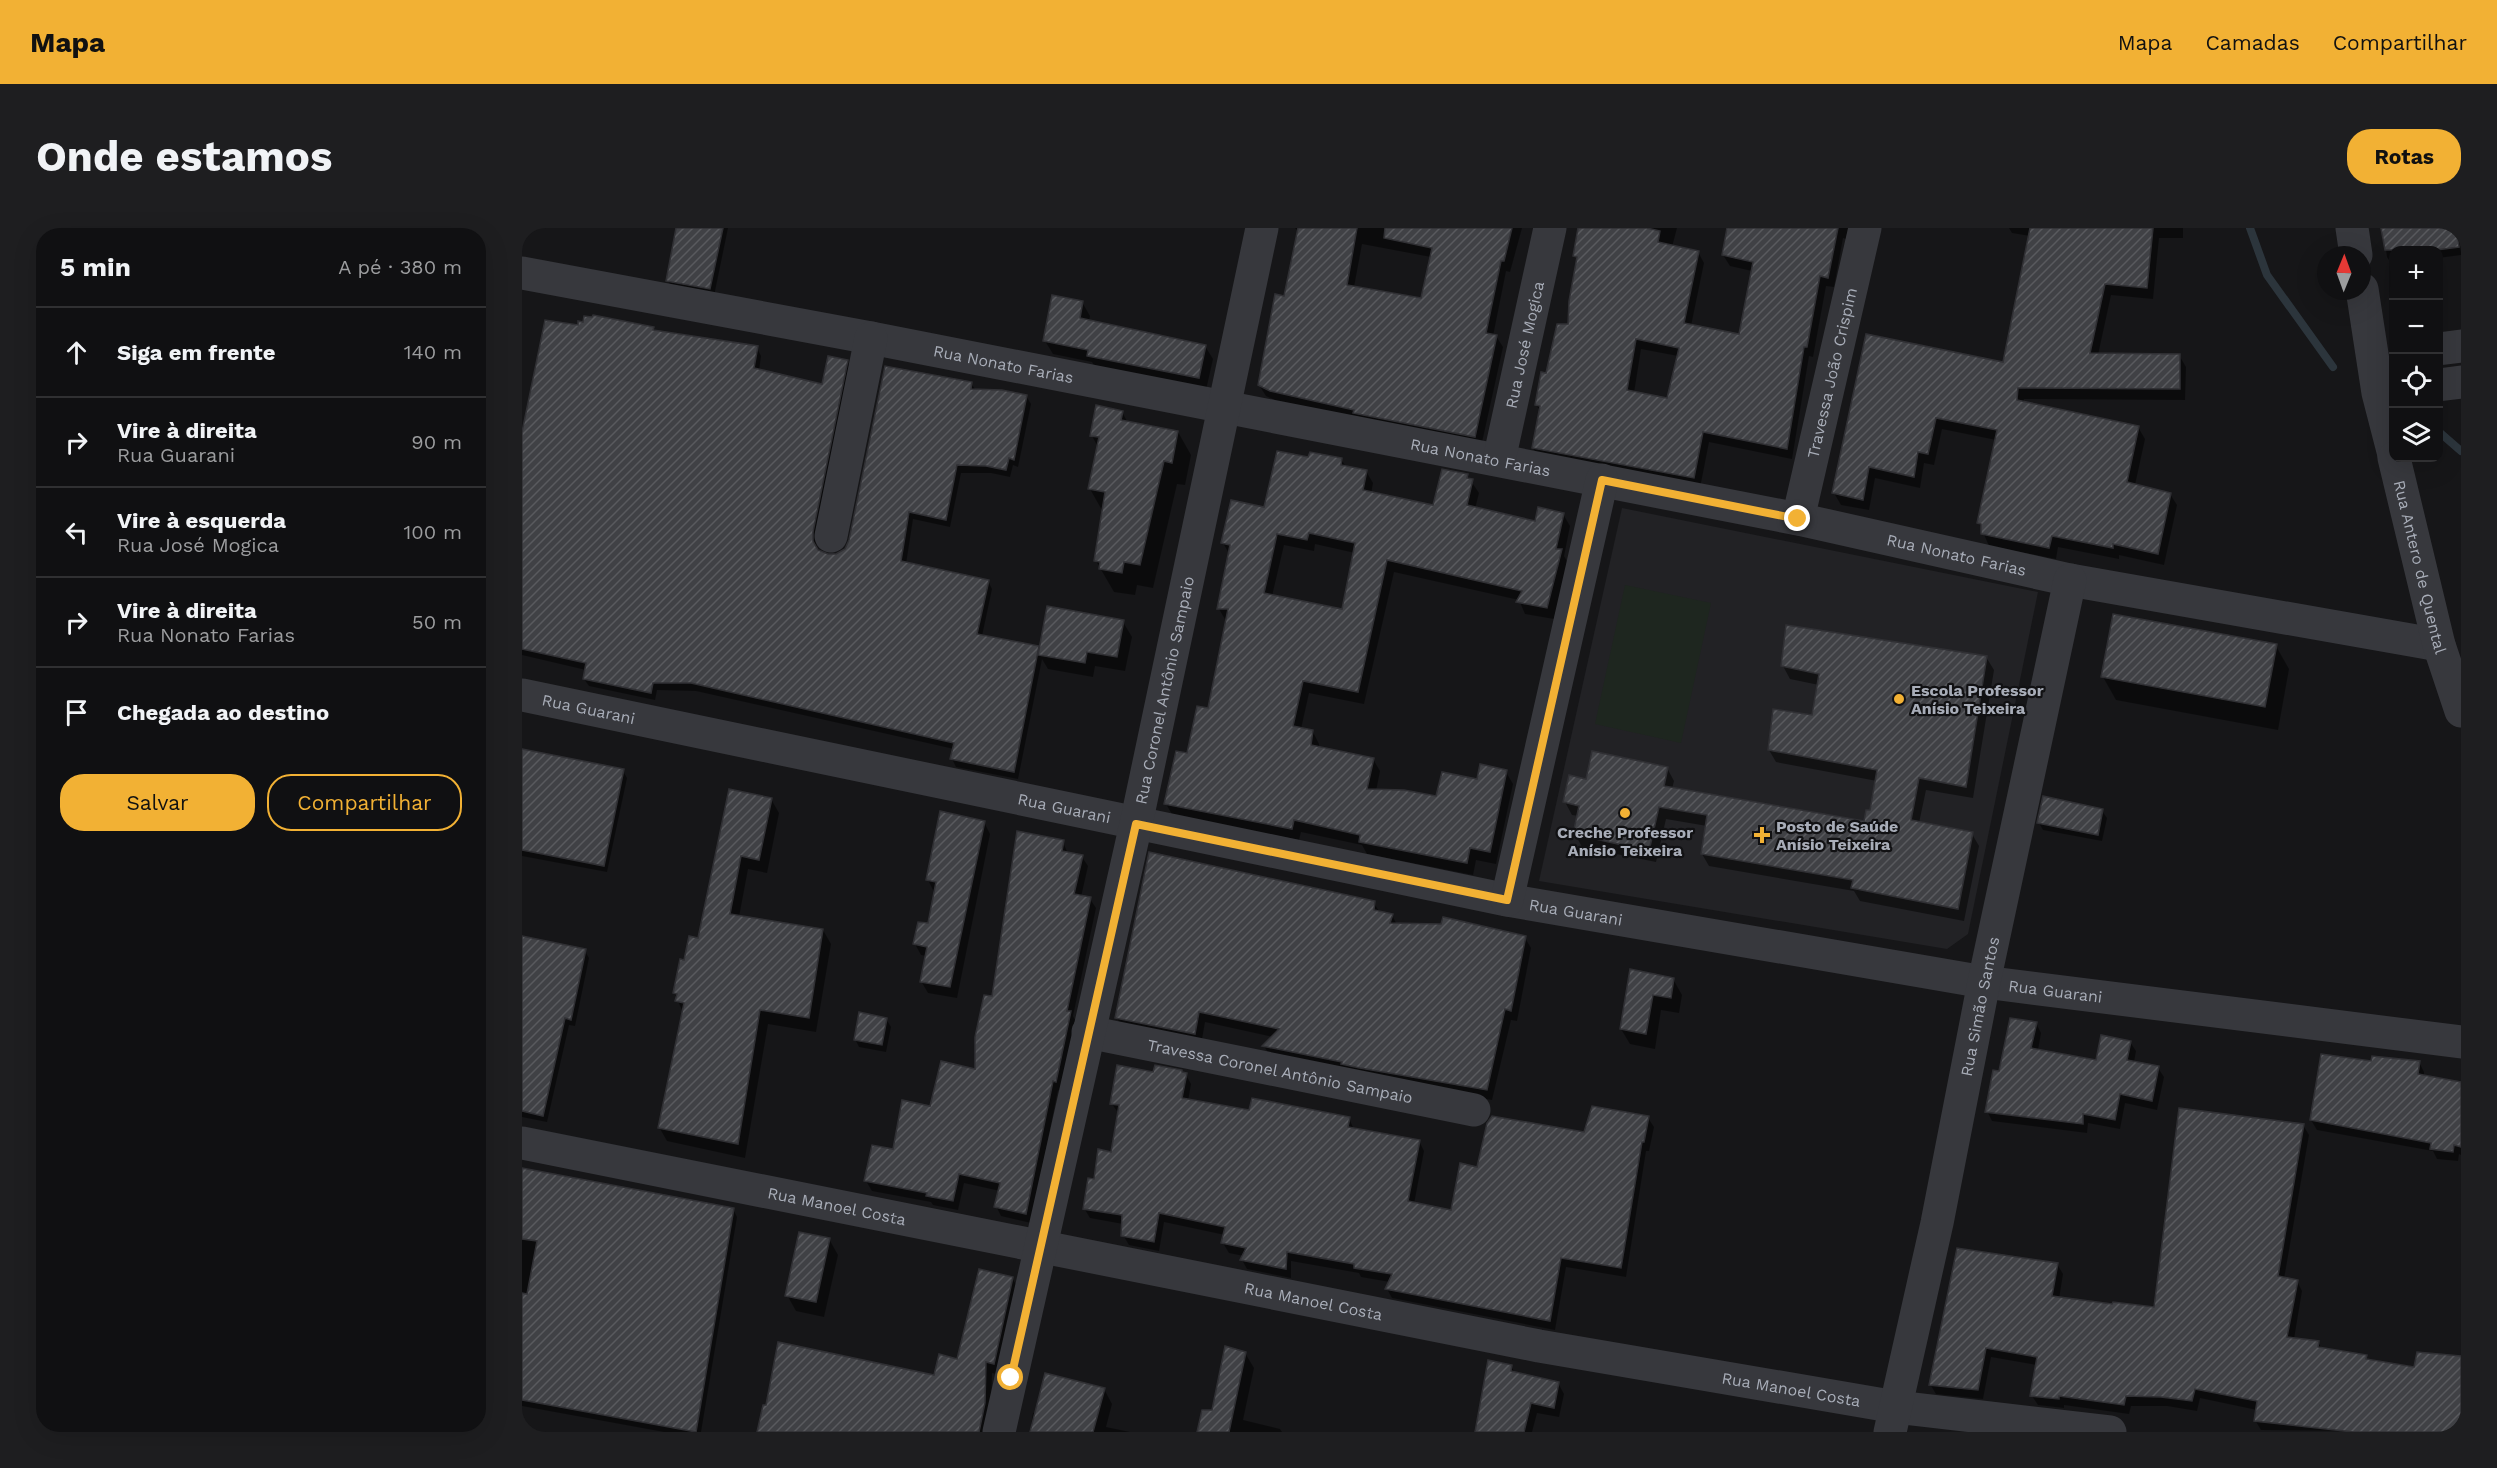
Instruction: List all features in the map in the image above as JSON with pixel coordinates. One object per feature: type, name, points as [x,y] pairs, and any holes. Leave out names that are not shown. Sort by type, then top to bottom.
[{"type":"street","name":"Rua Coronel Antônio Sampaio","points":[[999,1432],[1136,824],[1262,228]]},
{"type":"street","name":"Rua José Mogica","points":[[1499,460],[1550,228]]},
{"type":"street","name":"Travessa João Crispim","points":[[1798,519],[1865,228]]},
{"type":"street","points":[[2352,228],[2355,246]]},
{"type":"street","name":"Rua Nonato Farias","points":[[522,273],[871,338],[1602,480],[1798,519],[2070,580],[2439,645]]},
{"type":"street","name":"Rua Antero de Quental","points":[[2366,300],[2384,358],[2389,416]]},
{"type":"street","points":[[831,536],[871,338]]},
{"type":"street","points":[[2443,349],[2461,346]]},
{"type":"street","points":[[2443,384],[2461,382]]},
{"type":"street","name":"Rua Antero de Quental","points":[[2395,462],[2439,645],[2461,711]]},
{"type":"street","points":[[1507,900],[1602,480]]},
{"type":"street","name":"Rua Simão Santos","points":[[1893,1419],[1937,1223],[1984,982],[2070,580]]},
{"type":"street","name":"Rua Guarani","points":[[522,695],[1507,900],[1984,982],[2461,1042]]},
{"type":"street","name":"Travessa Coronel Antônio Sampaio","points":[[1088,1032],[1474,1110]]},
{"type":"street","name":"Rua Manoel Costa","points":[[522,1143],[1042,1245],[1893,1419],[2110,1432]]},
{"type":"shaded area","points":[[1622,508],[2038,592],[1968,934],[1947,949],[1539,881]]},
{"type":"shaded area","points":[[1625,585],[1711,603],[1681,743],[1595,724]]},
{"type":"building","points":[[676,228],[723,228],[710,289],[666,281]]},
{"type":"building","points":[[1298,228],[1357,228],[1347,285],[1421,298],[1432,248],[1384,238],[1385,228],[1512,228],[1504,261],[1501,261],[1486,333],[1497,335],[1475,437],[1353,413],[1354,410],[1270,391],[1258,385],[1275,294],[1284,296]]},
{"type":"building","points":[[1578,228],[1647,228],[1660,231],[1658,242],[1699,251],[1684,323],[1739,334],[1753,262],[1722,255],[1727,228],[1838,228],[1828,278],[1820,276],[1807,347],[1804,347],[1787,449],[1703,432],[1694,478],[1532,448],[1540,406],[1535,405],[1541,372],[1546,373],[1557,324],[1568,324],[1569,301],[1577,257],[1573,256]],"holes":[[[1636,339],[1679,348],[1667,398],[1627,390]]]},
{"type":"building","points":[[2030,228],[2153,228],[2147,288],[2105,284],[2090,353],[2180,354],[2180,389],[2018,388],[2017,400],[2139,426],[2127,482],[2171,493],[2158,554],[2113,544],[2113,548],[2052,536],[2049,548],[1981,534],[1981,524],[1977,523],[1997,430],[1936,418],[1928,454],[1918,452],[1914,477],[1869,467],[1863,500],[1832,493],[1866,334],[2003,362]]},
{"type":"building","points":[[2381,228],[2457,228],[2459,247],[2443,249],[2443,246],[2389,246],[2389,250],[2385,250]]},
{"type":"building","points":[[1052,295],[1083,301],[1080,318],[1206,345],[1199,378],[1087,356],[1088,350],[1043,341]]},
{"type":"building","points":[[593,315],[654,327],[653,330],[758,346],[754,368],[822,384],[828,356],[848,360],[813,532],[813,541],[818,550],[828,554],[836,554],[845,549],[849,540],[885,366],[972,382],[971,389],[1002,390],[1027,395],[1014,460],[1009,458],[1006,470],[986,466],[957,465],[946,520],[909,512],[901,561],[989,580],[977,634],[1039,646],[1014,772],[950,759],[954,743],[691,683],[653,683],[651,693],[583,679],[586,663],[522,649],[522,432],[545,320],[578,325],[578,321],[583,322],[584,316],[592,317]]},
{"type":"building","points":[[1096,405],[1123,411],[1121,420],[1178,431],[1172,463],[1164,461],[1140,565],[1124,562],[1122,573],[1099,569],[1100,562],[1094,561],[1105,492],[1088,489],[1099,437],[1090,436]]},
{"type":"building","points":[[1277,451],[1308,457],[1310,452],[1342,458],[1341,465],[1367,470],[1363,490],[1433,505],[1442,469],[1468,474],[1467,478],[1473,479],[1467,505],[1535,521],[1538,507],[1564,513],[1556,549],[1562,549],[1547,608],[1516,602],[1522,591],[1387,560],[1358,692],[1303,681],[1293,726],[1313,730],[1311,745],[1374,758],[1367,789],[1404,790],[1436,796],[1442,772],[1477,779],[1480,764],[1507,770],[1490,852],[1470,848],[1467,863],[1359,842],[1360,835],[1294,820],[1292,829],[1164,804],[1176,751],[1187,753],[1197,706],[1208,708],[1228,609],[1217,609],[1230,545],[1221,543],[1231,500],[1264,507]],"holes":[[[1309,533],[1355,543],[1342,609],[1264,593],[1277,534],[1307,540]]]},
{"type":"building","points":[[1047,606],[1124,620],[1117,657],[1087,652],[1085,663],[1038,655]]},
{"type":"building","points":[[2113,614],[2277,644],[2265,707],[2101,677]]},
{"type":"building","points":[[1786,625],[1987,656],[1966,787],[1919,778],[1911,820],[1973,832],[1958,909],[1851,888],[1853,880],[1701,854],[1707,815],[1659,807],[1649,851],[1573,834],[1579,806],[1563,802],[1569,775],[1586,779],[1592,751],[1668,767],[1664,786],[1864,821],[1866,810],[1870,810],[1877,770],[1768,750],[1773,709],[1812,715],[1819,674],[1781,666]]},
{"type":"building","points":[[522,749],[624,769],[604,866],[522,850]]},
{"type":"building","points":[[729,789],[772,798],[759,860],[741,856],[730,914],[823,929],[809,1018],[760,1010],[738,1144],[658,1128],[684,1003],[675,1001],[677,994],[673,993],[680,959],[684,960],[689,936],[698,938]]},
{"type":"building","points":[[2043,796],[2103,809],[2098,835],[2037,823]]},
{"type":"building","points":[[940,811],[985,821],[950,987],[920,982],[927,947],[913,944],[918,922],[928,923],[936,882],[926,880]]},
{"type":"building","points":[[1017,831],[1064,840],[1062,851],[1083,855],[1074,894],[1091,897],[1067,1011],[1071,1011],[1056,1082],[1053,1081],[1026,1214],[994,1207],[1000,1183],[959,1174],[953,1201],[926,1196],[927,1193],[864,1181],[872,1145],[893,1149],[902,1100],[930,1106],[941,1061],[975,1069],[975,1037],[984,995],[992,996]]},
{"type":"building","points":[[1149,852],[1375,901],[1374,910],[1393,914],[1390,923],[1441,924],[1443,917],[1526,936],[1511,1011],[1505,1009],[1487,1090],[1360,1068],[1341,1064],[1342,1062],[1262,1046],[1279,1029],[1199,1012],[1195,1034],[1115,1018]]},
{"type":"building","points":[[522,936],[586,949],[571,1020],[565,1018],[543,1116],[522,1111]]},
{"type":"building","points":[[1630,969],[1674,978],[1671,998],[1653,995],[1646,1034],[1620,1029]]},
{"type":"building","points":[[859,1012],[887,1018],[882,1045],[854,1040]]},
{"type":"building","points":[[2010,1018],[2037,1022],[2031,1048],[2096,1060],[2101,1035],[2131,1041],[2127,1060],[2159,1066],[2152,1101],[2120,1094],[2115,1120],[2083,1114],[2083,1124],[1985,1112],[1993,1070],[1999,1071]]},
{"type":"building","points":[[2321,1054],[2371,1061],[2372,1056],[2420,1061],[2418,1074],[2461,1082],[2461,1147],[2454,1145],[2453,1152],[2430,1149],[2431,1143],[2310,1120]]},
{"type":"building","points":[[1117,1065],[1153,1072],[1155,1065],[1182,1070],[1187,1073],[1182,1098],[1249,1110],[1252,1098],[1350,1117],[1348,1127],[1420,1140],[1408,1201],[1451,1210],[1460,1163],[1477,1167],[1487,1123],[1492,1116],[1584,1132],[1592,1106],[1649,1116],[1644,1142],[1642,1142],[1621,1268],[1561,1258],[1550,1321],[1385,1289],[1392,1274],[1354,1268],[1354,1264],[1287,1252],[1286,1269],[1240,1260],[1246,1248],[1221,1243],[1225,1227],[1159,1213],[1154,1242],[1121,1236],[1122,1215],[1083,1209],[1088,1178],[1094,1179],[1098,1149],[1111,1152],[1119,1105],[1110,1104]]},
{"type":"building","points":[[2179,1108],[2304,1124],[2278,1276],[2298,1280],[2287,1337],[2319,1341],[2318,1347],[2367,1355],[2366,1359],[2414,1367],[2417,1352],[2461,1356],[2461,1432],[2353,1432],[2254,1421],[2257,1401],[2195,1389],[2192,1401],[2126,1396],[2124,1405],[2059,1396],[2059,1399],[2030,1396],[2037,1357],[1986,1348],[1978,1390],[1929,1385],[1957,1248],[2058,1263],[2052,1296],[2154,1307]]},
{"type":"building","points":[[522,1168],[734,1208],[696,1432],[522,1400],[522,1293],[527,1294],[537,1241],[522,1239]]},
{"type":"building","points":[[799,1232],[830,1238],[816,1302],[785,1296]]},
{"type":"building","points":[[979,1269],[1013,1277],[994,1364],[986,1362],[985,1403],[979,1432],[757,1432],[763,1405],[766,1405],[778,1342],[934,1375],[939,1354],[957,1359]]},
{"type":"building","points":[[1225,1346],[1246,1352],[1229,1432],[1197,1432],[1202,1410],[1212,1410]]},
{"type":"building","points":[[1488,1360],[1512,1365],[1511,1371],[1559,1382],[1554,1408],[1531,1403],[1524,1432],[1475,1432]]},
{"type":"building","points":[[1045,1373],[1105,1388],[1093,1432],[1030,1432]]},
{"type":"waterway","points":[[2250,228],[2267,275],[2333,367]]},
{"type":"waterway","points":[[2443,435],[2461,451]]},
{"type":"place","name":"Escola Professor Anísio Teixeira","points":[[1899,699]]},
{"type":"place","name":"Creche Professor Anísio Teixeira","points":[[1625,813]]},
{"type":"place","name":"Posto de Saúde Anísio Teixeira","points":[[1762,835]]},
{"type":"route","points":[[1011,1378],[1136,824],[1507,900],[1602,480],[1798,519]]}]
